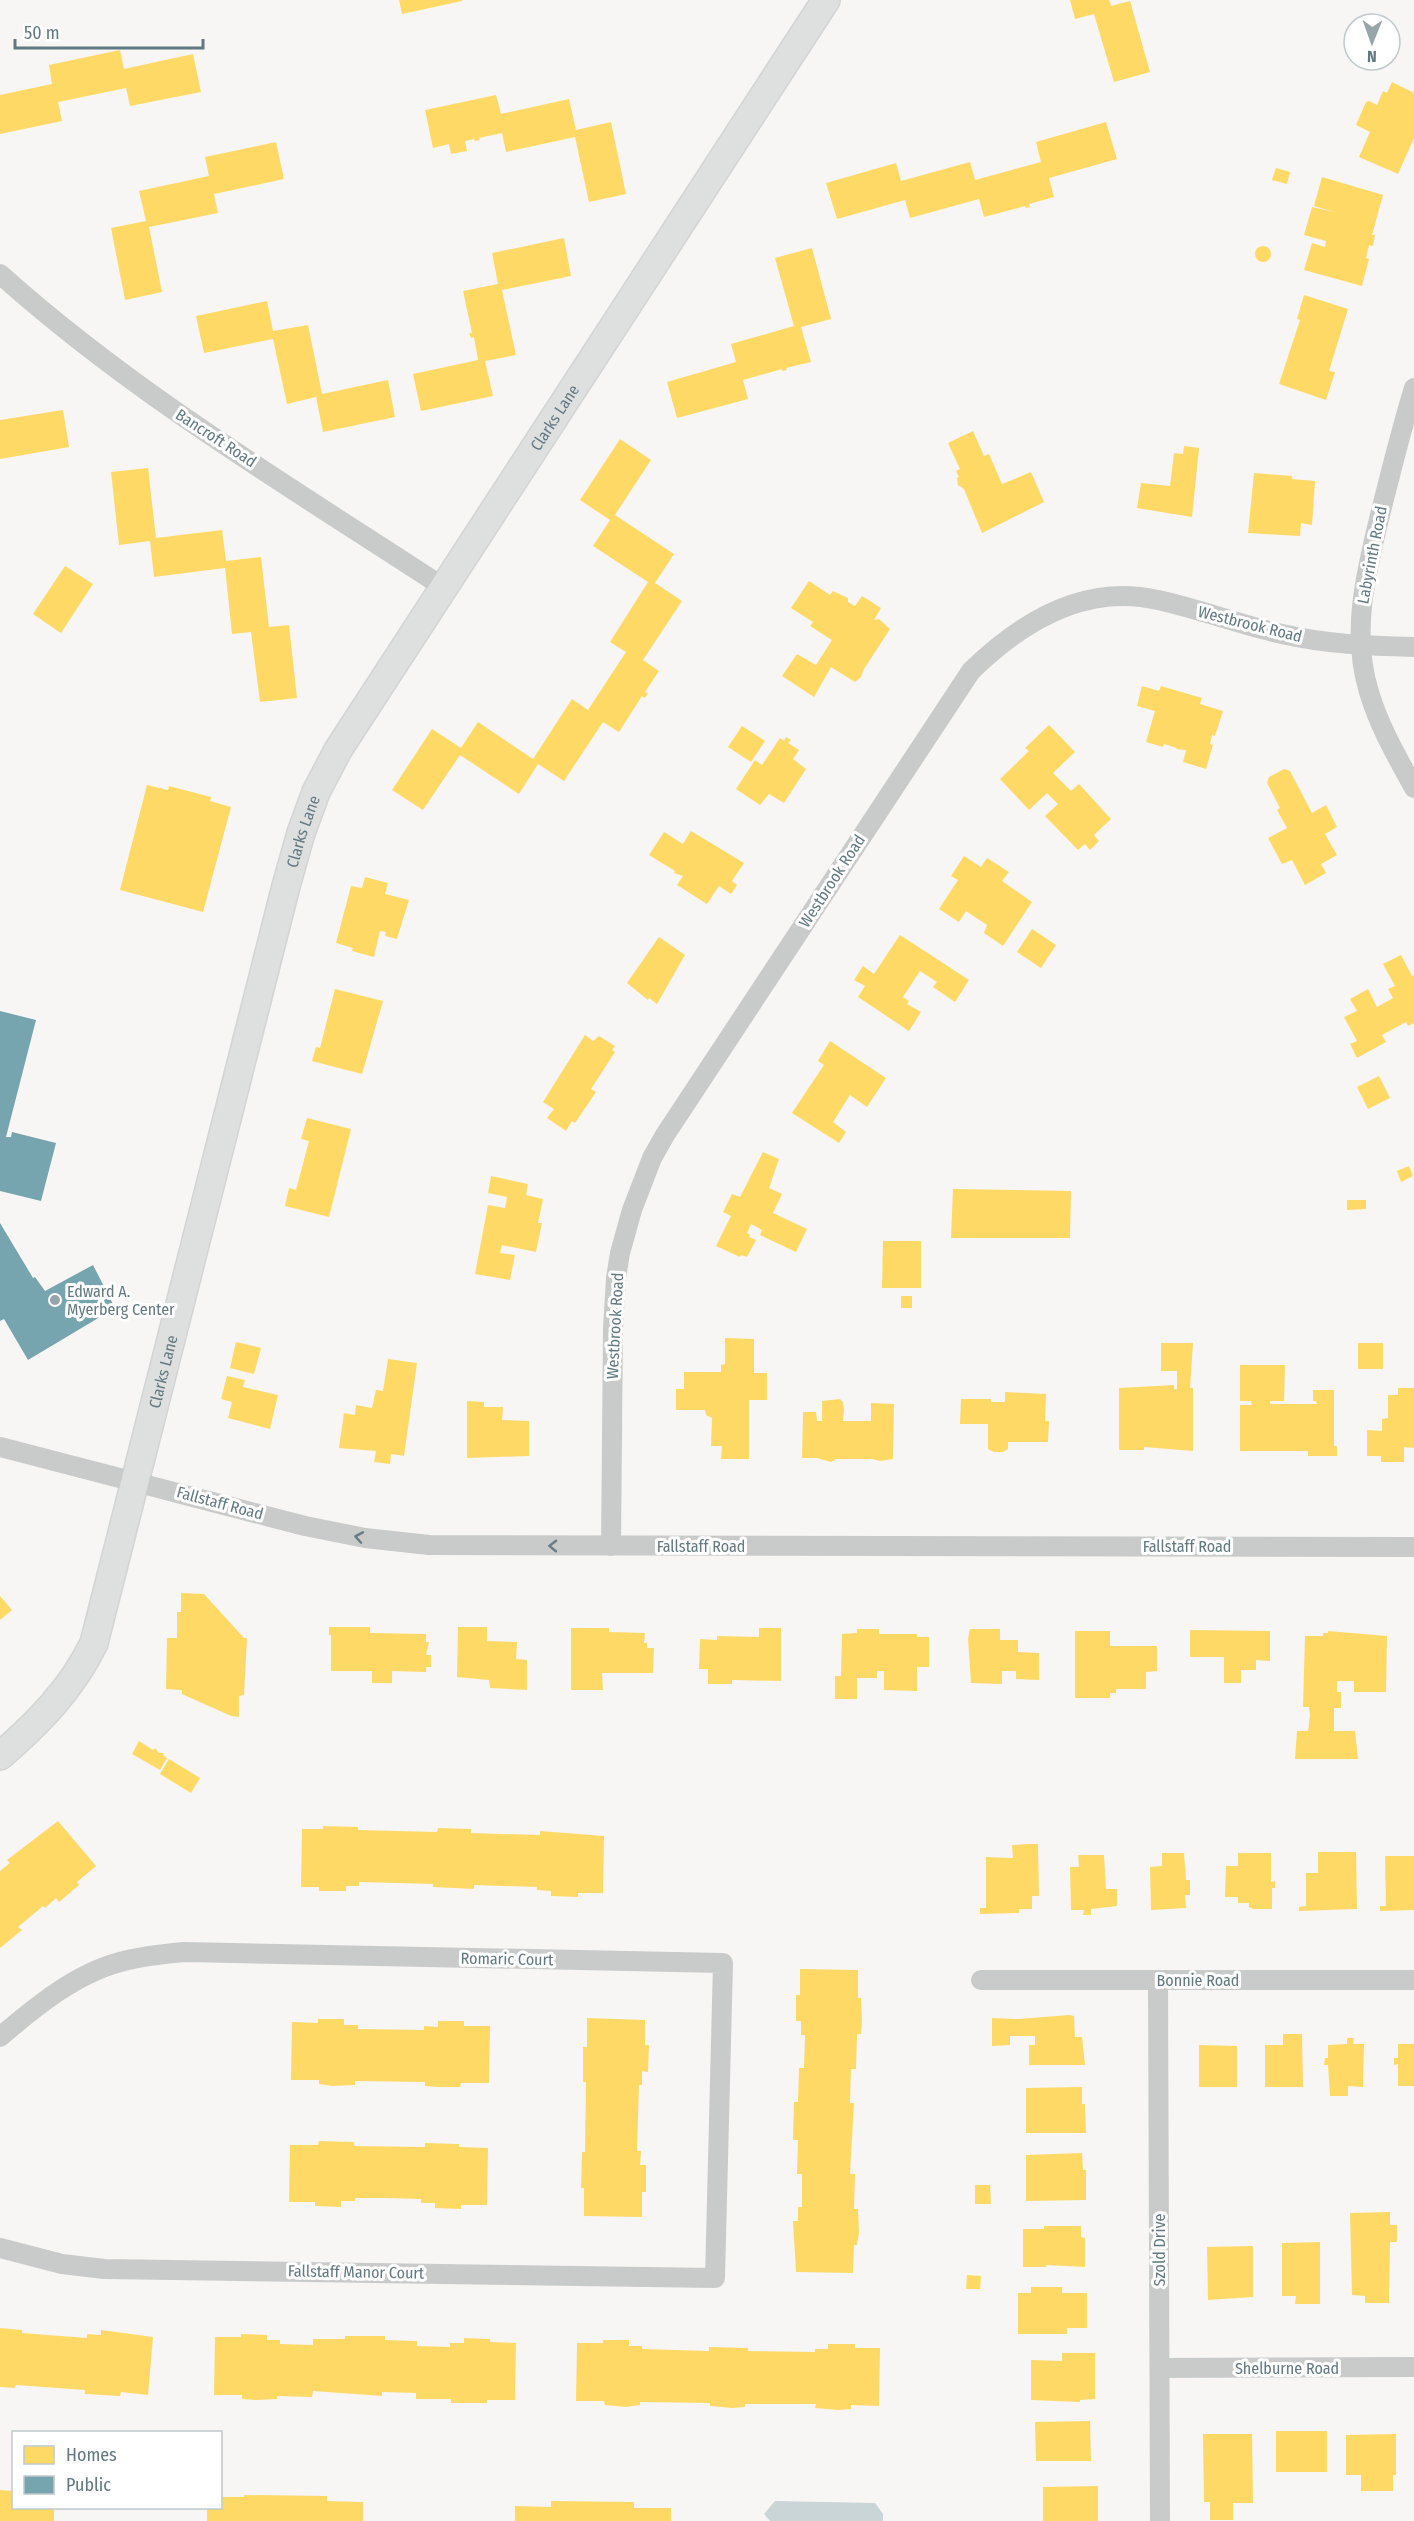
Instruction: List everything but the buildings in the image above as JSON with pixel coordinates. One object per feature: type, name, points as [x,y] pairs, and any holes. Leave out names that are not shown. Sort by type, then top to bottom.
[{"type":"street","name":"Clarks Lane","points":[[0,1756],[58,1700],[81,1669],[94,1643],[301,833],[316,792],[338,750],[826,0]]},
{"type":"street","name":"Bancroft Road","points":[[0,274],[86,347],[136,385],[443,588]]},
{"type":"street","name":"Labyrinth Road","points":[[1414,388],[1398,441],[1370,554],[1362,602],[1360,645],[1369,692],[1387,738],[1414,788]]},
{"type":"street","name":"Westbrook Road","points":[[612,1546],[613,1328],[616,1278],[625,1233],[640,1186],[665,1136],[971,671],[996,646],[1054,609],[1119,595],[1157,599],[1280,634],[1360,645],[1414,647]]},
{"type":"street","name":"Fallstaff Road","points":[[0,1447],[305,1526],[365,1538],[429,1545],[1414,1547]]},
{"type":"street","name":"Romaric Court","points":[[0,2037],[32,2010],[92,1973],[118,1962],[150,1955],[196,1952],[723,1963],[715,2278]]},
{"type":"street","name":"Bonnie Road","points":[[981,1980],[1414,1980]]},
{"type":"street","name":"Szold Drive","points":[[1158,1980],[1160,2521]]},
{"type":"street","name":"Fallstaff Manor Court","points":[[0,2248],[63,2264],[104,2269],[715,2278]]},
{"type":"street","name":"Shelburne Road","points":[[1160,2368],[1414,2367]]},
{"type":"shaded area","points":[[775,2501],[875,2503],[883,2514],[883,2521],[770,2521],[764,2514]]},
{"type":"place","name":"Edward A. Myerberg Center","points":[[55,1300]]}]
